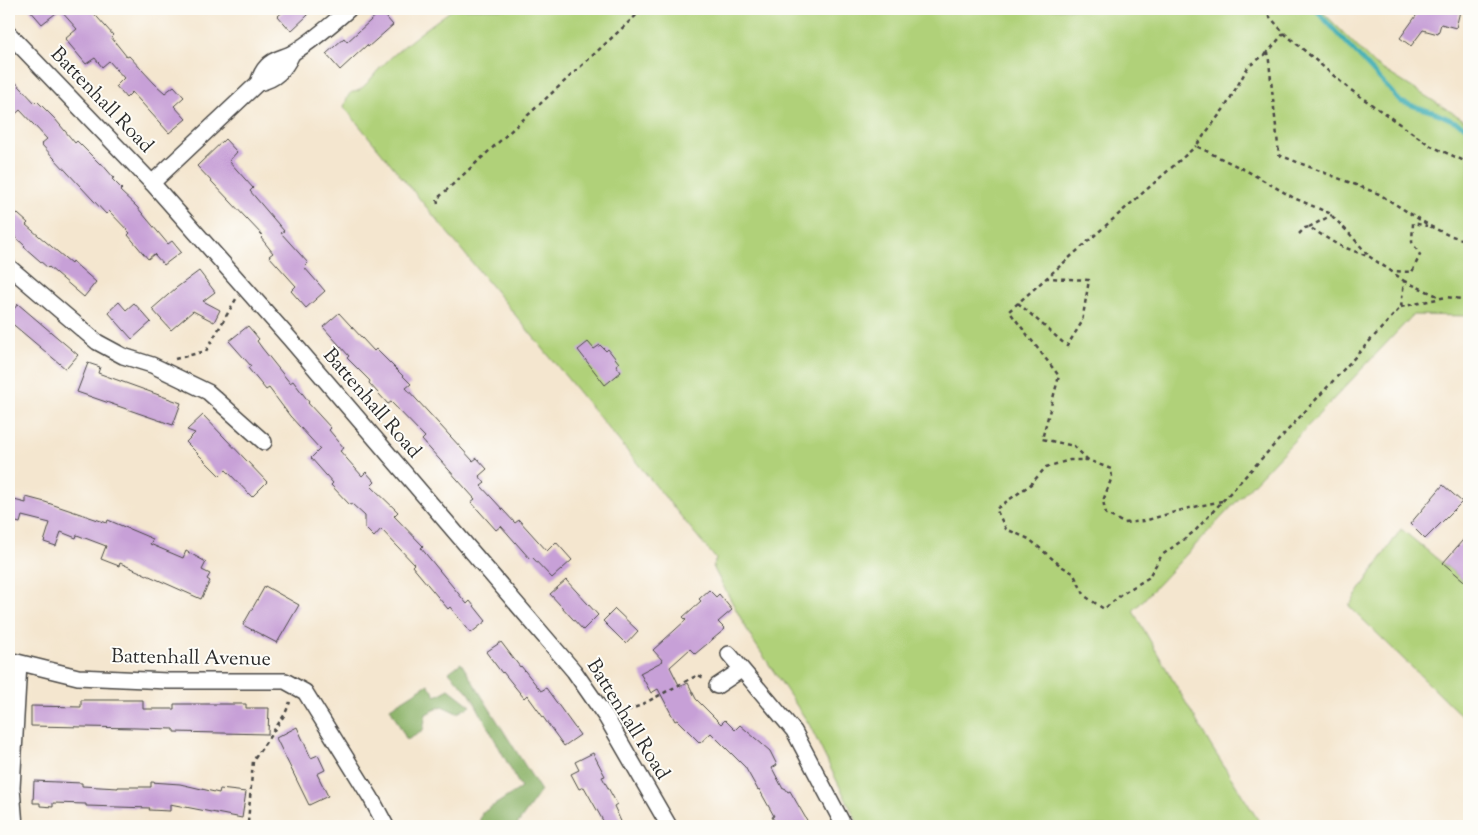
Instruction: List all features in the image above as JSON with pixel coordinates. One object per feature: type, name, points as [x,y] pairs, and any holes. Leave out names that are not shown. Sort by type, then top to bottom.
[{"type":"street","points":[[152,182],[258,82],[260,74],[267,65],[276,58],[292,54],[325,30],[349,9]]},
{"type":"street","name":"Battenhall Road","points":[[9,34],[152,182],[574,671],[606,717],[669,826]]},
{"type":"street","points":[[9,267],[97,342],[124,356],[152,365],[208,392],[264,442]]},
{"type":"street","points":[[729,654],[794,731],[844,826]]},
{"type":"street","points":[[14,661],[10,788],[15,826]]},
{"type":"street","name":"Battenhall Avenue","points":[[14,661],[78,677],[284,681],[305,692]]},
{"type":"street","points":[[717,686],[741,670]]},
{"type":"street","points":[[305,692],[371,798],[386,826]]},
{"type":"path","points":[[438,204],[437,199],[643,9]]},
{"type":"path","points":[[1263,9],[1284,33],[1348,88],[1431,146],[1469,163]]},
{"type":"path","points":[[1088,460],[1074,446],[1042,439],[1059,376],[1008,311],[1196,146],[1226,106],[1248,67],[1268,52],[1284,33]]},
{"type":"path","points":[[1268,52],[1279,155],[1379,194],[1430,226],[1448,235],[1469,241]]},
{"type":"path","points":[[1196,146],[1247,171],[1294,198],[1329,213],[1370,257]]},
{"type":"path","points":[[1299,234],[1305,228],[1332,216]]},
{"type":"path","points":[[1391,271],[1412,272],[1420,255],[1412,242],[1413,223],[1430,226]]},
{"type":"path","points":[[1309,227],[1338,245],[1370,257],[1404,281],[1442,298]]},
{"type":"path","points":[[1018,303],[1067,346],[1082,322],[1089,280],[1046,278]]},
{"type":"path","points":[[1401,307],[1404,281]]},
{"type":"path","points":[[152,365],[206,351],[237,297],[246,289]]},
{"type":"path","points":[[1222,501],[1185,508],[1144,521],[1124,523],[1106,514],[1104,501],[1112,477],[1111,469],[1088,460],[1070,460],[1046,467],[1030,485],[996,509],[1006,529],[1028,539],[1060,566],[1073,573],[1085,596],[1104,609],[1122,594],[1148,578],[1162,555],[1195,531],[1401,307],[1446,297],[1469,300]]},
{"type":"path","points":[[606,717],[639,706],[698,675],[717,686]]},
{"type":"path","points":[[242,826],[248,823],[253,761],[285,714],[291,698],[305,692]]},
{"type":"green space","points":[[453,9],[1320,9],[1374,64],[1469,123],[1469,316],[1413,315],[1133,611],[1211,746],[1262,826],[859,826],[809,724],[752,639],[713,567],[716,559],[344,107],[350,93],[360,90],[398,51]]},
{"type":"green space","points":[[1401,529],[1469,585],[1469,723],[1349,606]]},
{"type":"green space","points":[[461,663],[541,791],[516,826],[478,826],[482,813],[521,788],[469,693],[449,672]]},
{"type":"green space","points":[[428,684],[436,696],[449,689],[471,706],[457,713],[442,706],[426,714],[423,731],[407,740],[390,708]]},
{"type":"building","points":[[29,9],[90,9],[113,35],[111,37],[127,57],[129,56],[155,84],[165,93],[174,86],[184,97],[174,106],[186,119],[169,133],[132,92],[126,98],[116,86],[124,78],[109,61],[102,67],[95,58],[86,64],[65,39],[77,29],[60,10],[42,24]]},
{"type":"building","points":[[286,9],[302,9],[308,15],[291,31],[278,16]]},
{"type":"building","points":[[1421,9],[1452,9],[1460,11],[1456,28],[1441,24],[1438,34],[1423,30],[1411,46],[1400,38]]},
{"type":"building","points":[[381,11],[393,25],[368,47],[367,45],[340,70],[326,54],[344,38],[347,42]]},
{"type":"building","points":[[9,75],[35,103],[37,101],[55,119],[75,143],[77,141],[101,163],[122,189],[120,191],[137,207],[168,244],[172,241],[181,252],[164,265],[154,254],[148,259],[128,235],[130,233],[109,211],[106,214],[41,144],[47,139],[20,110],[9,120]]},
{"type":"building","points":[[225,139],[237,152],[229,161],[253,188],[250,191],[284,231],[281,233],[308,263],[304,267],[325,291],[306,308],[291,291],[296,286],[269,256],[273,253],[261,238],[263,236],[197,166]]},
{"type":"building","points":[[9,206],[28,223],[26,225],[96,282],[84,297],[24,247],[9,231]]},
{"type":"building","points":[[199,271],[215,292],[203,301],[220,310],[214,322],[193,311],[171,330],[152,309]]},
{"type":"building","points":[[119,302],[126,310],[134,303],[151,322],[132,339],[108,312]]},
{"type":"building","points":[[18,304],[78,355],[66,369],[9,321],[9,315]]},
{"type":"building","points":[[339,313],[374,351],[376,349],[411,384],[406,388],[473,461],[477,458],[487,469],[479,476],[485,483],[481,486],[515,523],[519,520],[547,551],[556,542],[572,560],[552,578],[532,557],[530,559],[501,526],[496,530],[471,502],[475,499],[422,440],[425,437],[391,402],[388,404],[369,383],[370,381],[347,358],[349,356],[323,327]]},
{"type":"building","points":[[248,326],[259,339],[257,341],[262,348],[290,383],[293,381],[308,403],[331,428],[329,430],[344,448],[340,451],[362,476],[366,472],[375,482],[371,486],[398,512],[394,516],[423,546],[421,548],[467,604],[470,601],[486,621],[471,633],[412,566],[414,564],[381,529],[374,537],[365,528],[365,516],[352,504],[350,505],[331,485],[333,483],[311,458],[320,449],[290,416],[269,388],[266,390],[248,368],[251,366],[229,341]]},
{"type":"building","points":[[588,342],[594,349],[600,345],[606,351],[608,349],[619,363],[616,365],[621,372],[605,385],[578,350]]},
{"type":"building","points":[[88,363],[100,367],[98,373],[181,403],[173,425],[77,392]]},
{"type":"building","points":[[203,415],[267,482],[252,497],[226,470],[220,476],[186,442],[195,433],[187,430]]},
{"type":"building","points":[[1443,485],[1462,502],[1425,539],[1410,524]]},
{"type":"building","points":[[26,497],[107,523],[108,520],[153,539],[150,544],[183,558],[186,551],[206,562],[202,570],[210,574],[207,579],[210,581],[201,599],[120,563],[119,566],[101,559],[106,546],[77,535],[76,538],[61,532],[56,546],[44,542],[50,523],[22,516],[20,523],[9,520],[10,499],[26,503]]},
{"type":"building","points":[[1469,533],[1469,585],[1443,563]]},
{"type":"building","points":[[566,580],[598,615],[583,630],[550,594]]},
{"type":"building","points":[[265,586],[299,605],[277,643],[243,625]]},
{"type":"building","points":[[709,590],[716,597],[719,594],[732,610],[718,622],[725,629],[695,654],[690,649],[670,667],[680,687],[688,683],[696,699],[721,724],[725,720],[735,730],[740,725],[770,751],[777,765],[772,768],[783,789],[785,788],[788,792],[790,791],[808,822],[799,826],[777,826],[772,817],[774,816],[745,767],[711,733],[700,743],[677,720],[675,721],[658,689],[651,693],[640,673],[663,661],[653,650],[686,620],[683,617],[701,601],[699,599]]},
{"type":"building","points":[[615,609],[638,631],[626,644],[603,621]]},
{"type":"building","points":[[501,642],[541,691],[546,688],[580,735],[564,746],[527,695],[524,698],[486,652]]},
{"type":"building","points":[[81,700],[143,700],[143,709],[174,709],[174,704],[246,704],[246,708],[269,708],[268,734],[174,732],[174,729],[31,726],[31,706],[81,707]]},
{"type":"building","points":[[297,727],[311,758],[318,755],[325,770],[317,774],[328,796],[309,805],[276,738]]},
{"type":"building","points":[[593,753],[605,776],[602,777],[617,804],[614,806],[623,826],[606,826],[584,787],[579,789],[571,774],[579,770],[575,762]]},
{"type":"building","points":[[34,781],[82,783],[82,786],[118,788],[151,787],[151,782],[180,784],[219,793],[220,789],[246,792],[242,818],[170,804],[170,811],[149,810],[150,808],[86,806],[86,804],[53,803],[53,807],[40,806],[40,803],[33,803]]},
{"type":"waterway","points":[[1315,9],[1401,102],[1436,113],[1469,128]]}]
